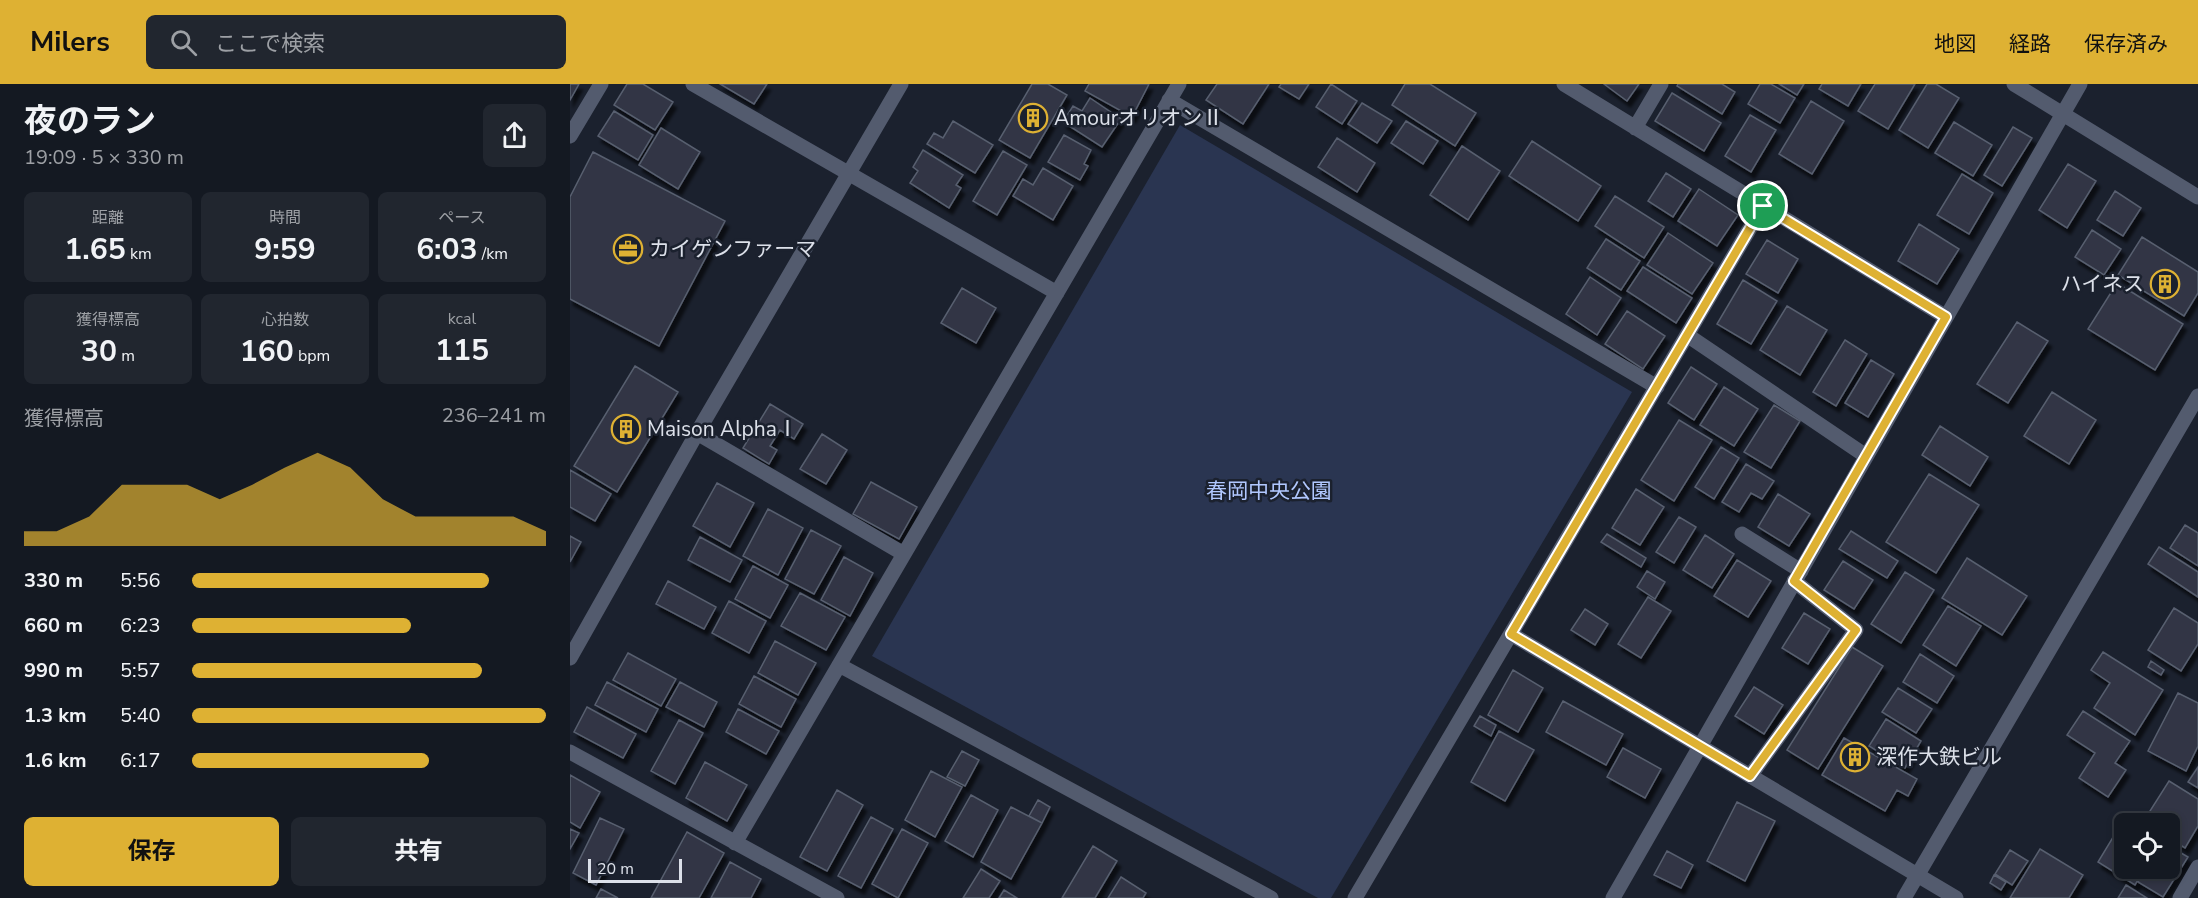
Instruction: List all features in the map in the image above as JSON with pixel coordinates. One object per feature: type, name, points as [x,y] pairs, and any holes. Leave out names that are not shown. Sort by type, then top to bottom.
[{"type":"street","points":[[570,136],[601,84]]},
{"type":"street","points":[[693,84],[1057,293]]},
{"type":"street","points":[[570,658],[697,432],[900,84]]},
{"type":"street","points":[[735,843],[1179,84]]},
{"type":"street","points":[[1564,84],[1946,317]]},
{"type":"street","points":[[1635,128],[1661,84]]},
{"type":"street","points":[[2014,84],[2198,197]]},
{"type":"street","points":[[1613,898],[2080,84]]},
{"type":"street","points":[[1169,100],[1657,387]]},
{"type":"street","points":[[1355,898],[1763,206]]},
{"type":"street","points":[[1687,335],[1866,456]]},
{"type":"street","points":[[1904,898],[2198,396]]},
{"type":"street","points":[[697,432],[904,554]]},
{"type":"street","points":[[1742,534],[1798,576],[1856,630],[1750,776]]},
{"type":"street","points":[[1511,634],[1956,898]]},
{"type":"street","points":[[839,665],[1271,898]]},
{"type":"street","points":[[570,752],[837,898]]},
{"type":"street","points":[[2185,896],[2198,867]]},
{"type":"green space","name":"春岡中央公園","points":[[1180,125],[1632,392],[1331,898],[1318,898],[872,656]]},
{"type":"building","points":[[570,84],[579,84],[570,100]]},
{"type":"building","points":[[627,84],[643,84],[673,102],[655,130],[614,105]]},
{"type":"building","points":[[720,84],[767,84],[754,104]]},
{"type":"building","name":"AmourオリオンⅡ","points":[[1032,84],[1048,84],[1067,95],[1030,158],[999,140]]},
{"type":"building","points":[[1089,84],[1149,84],[1132,117],[1085,91]]},
{"type":"building","points":[[1217,84],[1269,84],[1243,124],[1206,100]]},
{"type":"building","points":[[1281,84],[1309,84],[1299,99],[1279,87]]},
{"type":"building","points":[[1331,84],[1357,101],[1342,124],[1316,107]]},
{"type":"building","points":[[1405,84],[1430,84],[1476,113],[1455,146],[1392,105]]},
{"type":"building","points":[[1604,84],[1639,84],[1627,101]]},
{"type":"building","points":[[1678,84],[1722,84],[1735,92],[1722,114],[1677,86]]},
{"type":"building","points":[[1760,84],[1771,84],[1795,98],[1780,123],[1748,104]]},
{"type":"building","points":[[1779,84],[1804,84],[1797,95]]},
{"type":"building","points":[[1822,84],[1861,84],[1848,106],[1819,89]]},
{"type":"building","points":[[1875,84],[1915,84],[1888,129],[1858,111]]},
{"type":"building","points":[[1927,84],[1936,84],[1959,98],[1928,148],[1899,130]]},
{"type":"building","points":[[1672,93],[1721,123],[1704,151],[1655,121]]},
{"type":"building","points":[[1090,98],[1121,119],[1102,147],[1063,122],[1073,106],[1082,111]]},
{"type":"building","points":[[1811,101],[1844,121],[1812,174],[1779,154]]},
{"type":"building","points":[[1362,103],[1392,121],[1377,143],[1348,124]]},
{"type":"building","points":[[614,111],[653,135],[638,160],[598,136]]},
{"type":"building","points":[[1750,115],[1776,130],[1751,172],[1725,156]]},
{"type":"building","points":[[953,121],[993,145],[975,173],[927,144],[934,133],[943,138]]},
{"type":"building","points":[[1406,121],[1438,141],[1423,164],[1391,143]]},
{"type":"building","points":[[1954,122],[1992,145],[1973,176],[1935,153]]},
{"type":"building","points":[[2013,127],[2032,138],[2002,186],[1984,175]]},
{"type":"building","points":[[661,128],[700,152],[678,189],[639,165]]},
{"type":"building","points":[[1064,135],[1091,150],[1084,164],[1088,166],[1080,180],[1048,162]]},
{"type":"building","points":[[1337,138],[1375,163],[1357,192],[1318,167]]},
{"type":"building","points":[[1532,141],[1601,186],[1578,221],[1509,176]]},
{"type":"building","points":[[1462,146],[1500,171],[1468,220],[1430,195]]},
{"type":"building","points":[[923,150],[963,175],[956,185],[961,188],[949,208],[910,183],[918,171],[913,167]]},
{"type":"building","points":[[1003,151],[1027,165],[997,215],[973,201]]},
{"type":"building","points":[[593,152],[725,221],[659,346],[570,299],[570,197]]},
{"type":"building","points":[[2068,164],[2096,181],[2067,228],[2039,210]]},
{"type":"building","points":[[1043,168],[1073,186],[1053,220],[1013,196],[1023,179],[1033,185]]},
{"type":"building","points":[[1666,173],[1691,189],[1673,217],[1648,201]]},
{"type":"building","points":[[1962,174],[1993,193],[1969,234],[1937,215]]},
{"type":"building","points":[[1699,189],[1738,215],[1717,246],[1678,221]]},
{"type":"building","points":[[2115,191],[2141,208],[2123,236],[2097,220]]},
{"type":"building","points":[[1615,196],[1664,227],[1644,258],[1595,226]]},
{"type":"building","points":[[1919,224],[1959,249],[1937,284],[1898,261]]},
{"type":"building","points":[[2092,230],[2121,249],[2104,275],[2075,257]]},
{"type":"building","points":[[1668,233],[1713,263],[1692,294],[1647,265]]},
{"type":"building","name":"ハイネス","points":[[2142,237],[2198,272],[2198,293],[2184,316],[2118,275]]},
{"type":"building","points":[[1606,239],[1640,261],[1621,290],[1587,268]]},
{"type":"building","points":[[1767,240],[1798,259],[1778,293],[1746,274]]},
{"type":"building","points":[[1643,267],[1692,298],[1676,323],[1627,291]]},
{"type":"building","points":[[1590,277],[1621,298],[1597,335],[1566,314]]},
{"type":"building","points":[[1743,280],[1777,301],[1751,344],[1717,324]]},
{"type":"building","points":[[2117,283],[2183,324],[2155,370],[2088,329]]},
{"type":"building","points":[[962,288],[996,308],[976,343],[941,323]]},
{"type":"building","points":[[1787,306],[1827,330],[1800,375],[1760,350]]},
{"type":"building","points":[[1627,311],[1665,336],[1643,369],[1605,344]]},
{"type":"building","points":[[2017,322],[2048,341],[2008,403],[1977,384]]},
{"type":"building","points":[[1845,340],[1867,354],[1836,406],[1813,392]]},
{"type":"building","points":[[1871,360],[1894,374],[1868,417],[1845,403]]},
{"type":"building","name":"Maison AlphaⅠ","points":[[635,366],[678,392],[617,492],[574,466]]},
{"type":"building","points":[[1691,367],[1717,384],[1694,420],[1668,403]]},
{"type":"building","points":[[1724,387],[1758,409],[1734,446],[1700,425]]},
{"type":"building","points":[[2052,392],[2096,420],[2069,464],[2024,436]]},
{"type":"building","points":[[770,404],[803,424],[794,439],[780,430],[770,446],[777,450],[769,464],[743,448]]},
{"type":"building","points":[[1774,405],[1800,421],[1771,468],[1744,452]]},
{"type":"building","points":[[1679,420],[1712,440],[1674,501],[1641,480]]},
{"type":"building","points":[[1940,426],[1988,457],[1970,486],[1922,455]]},
{"type":"building","points":[[822,434],[847,450],[826,484],[800,469]]},
{"type":"building","points":[[1721,447],[1739,458],[1714,499],[1695,487]]},
{"type":"building","points":[[1746,464],[1774,481],[1762,499],[1751,493],[1739,512],[1722,502]]},
{"type":"building","points":[[570,470],[611,494],[595,521],[570,507]]},
{"type":"building","points":[[1929,474],[1979,505],[1936,573],[1886,542]]},
{"type":"building","points":[[871,482],[917,507],[899,539],[853,514]]},
{"type":"building","points":[[717,483],[754,503],[730,547],[693,526]]},
{"type":"building","points":[[1636,489],[1664,507],[1640,545],[1612,528]]},
{"type":"building","points":[[1778,494],[1810,514],[1789,546],[1758,527]]},
{"type":"building","points":[[768,509],[803,528],[778,575],[743,556]]},
{"type":"building","points":[[1679,517],[1696,527],[1674,563],[1656,552]]},
{"type":"building","points":[[2185,525],[2198,533],[2198,566],[2170,548]]},
{"type":"building","points":[[811,530],[841,546],[814,594],[785,579]]},
{"type":"building","points":[[1851,531],[1898,561],[1887,578],[1839,549]]},
{"type":"building","points":[[1607,534],[1646,558],[1641,567],[1601,542]]},
{"type":"building","points":[[1705,535],[1734,554],[1712,588],[1683,570]]},
{"type":"building","points":[[570,536],[581,542],[570,562]]},
{"type":"building","points":[[700,537],[742,560],[730,582],[688,560]]},
{"type":"building","points":[[2159,547],[2198,572],[2198,597],[2148,564]]},
{"type":"building","points":[[844,557],[873,573],[850,616],[821,600]]},
{"type":"building","points":[[1967,558],[2027,596],[2002,635],[1942,598]]},
{"type":"building","points":[[1737,560],[1771,581],[1748,617],[1714,596]]},
{"type":"building","points":[[1843,561],[1873,580],[1854,609],[1824,590]]},
{"type":"building","points":[[753,566],[788,585],[770,618],[735,599]]},
{"type":"building","points":[[1647,571],[1665,582],[1655,599],[1637,587]]},
{"type":"building","points":[[1905,572],[1934,590],[1901,643],[1871,624]]},
{"type":"building","points":[[668,581],[716,607],[704,629],[656,604]]},
{"type":"building","points":[[800,593],[845,617],[826,650],[781,626]]},
{"type":"building","points":[[1648,597],[1671,611],[1641,658],[1618,644]]},
{"type":"building","points":[[729,601],[766,621],[749,653],[712,633]]},
{"type":"building","points":[[1948,606],[1981,626],[1956,666],[1923,645]]},
{"type":"building","points":[[2174,608],[2198,623],[2198,644],[2181,671],[2148,650]]},
{"type":"building","points":[[1585,609],[1608,624],[1595,645],[1571,630]]},
{"type":"building","points":[[1804,613],[1830,629],[1808,664],[1782,648]]},
{"type":"building","points":[[775,641],[816,663],[798,695],[758,673]]},
{"type":"building","points":[[1852,647],[1883,666],[1818,769],[1787,750]]},
{"type":"building","points":[[2103,652],[2163,690],[2135,735],[2094,708],[2110,683],[2091,670]]},
{"type":"building","points":[[628,653],[676,679],[661,706],[613,680]]},
{"type":"building","points":[[1920,654],[1954,676],[1937,703],[1903,682]]},
{"type":"building","points":[[2151,661],[2164,670],[2161,675],[2148,667]]},
{"type":"building","points":[[1513,670],[1543,688],[1518,732],[1488,715]]},
{"type":"building","points":[[754,676],[796,699],[781,727],[739,704]]},
{"type":"building","points":[[607,682],[658,709],[646,732],[595,705]]},
{"type":"building","points":[[680,682],[717,702],[704,727],[666,707]]},
{"type":"building","points":[[1754,687],[1783,705],[1764,734],[1735,716]]},
{"type":"building","points":[[1898,688],[1932,709],[1916,733],[1882,712]]},
{"type":"building","points":[[2178,693],[2198,703],[2198,746],[2186,771],[2148,751]]},
{"type":"building","points":[[1563,701],[1623,734],[1606,765],[1546,732]]},
{"type":"building","points":[[587,707],[636,734],[623,758],[574,732]]},
{"type":"building","points":[[738,709],[779,731],[766,754],[726,732]]},
{"type":"building","points":[[2083,711],[2130,741],[2115,763],[2126,770],[2108,797],[2079,778],[2095,753],[2067,735]]},
{"type":"building","points":[[1480,716],[1496,725],[1491,736],[1474,726]]},
{"type":"building","points":[[1886,719],[1921,741],[1905,768],[1869,746]]},
{"type":"building","points":[[679,720],[703,733],[675,784],[651,771]]},
{"type":"building","points":[[1499,731],[1534,750],[1505,801],[1471,782]]},
{"type":"building","name":"深作大鉄ビル","points":[[1844,738],[1917,779],[1908,796],[1897,790],[1885,811],[1822,775]]},
{"type":"building","points":[[1623,748],[1661,769],[1645,798],[1607,777]]},
{"type":"building","points":[[962,751],[979,760],[965,786],[947,777]]},
{"type":"building","points":[[705,762],[747,785],[727,821],[686,798]]},
{"type":"building","points":[[2198,767],[2198,788],[2188,782]]},
{"type":"building","points":[[931,771],[962,787],[935,837],[905,820]]},
{"type":"building","points":[[570,775],[600,792],[580,828],[570,822]]},
{"type":"building","points":[[2169,781],[2198,799],[2198,826],[2185,848],[2180,845],[2180,813],[2149,813]]},
{"type":"building","points":[[837,790],[863,805],[827,871],[800,857]]},
{"type":"building","points":[[971,795],[998,810],[973,857],[945,841]]},
{"type":"building","points":[[1038,800],[1050,807],[1042,823],[1029,816]]},
{"type":"building","points":[[1737,802],[1775,821],[1745,881],[1707,861]]},
{"type":"building","points":[[1011,807],[1042,823],[1011,879],[981,862]]},
{"type":"building","points":[[871,817],[893,829],[861,888],[838,876]]},
{"type":"building","points":[[600,818],[624,829],[596,885],[573,873]]},
{"type":"building","points":[[570,829],[579,833],[570,849]]},
{"type":"building","points":[[902,829],[928,843],[898,898],[872,884]]},
{"type":"building","points":[[687,832],[724,853],[699,898],[651,898]]},
{"type":"building","points":[[2114,836],[2114,872],[2098,862]]},
{"type":"building","points":[[1093,846],[1117,861],[1095,898],[1062,898]]},
{"type":"building","points":[[2040,849],[2083,875],[2069,898],[2010,898]]},
{"type":"building","points":[[2010,850],[2028,861],[2012,885],[1995,874]]},
{"type":"building","points":[[1667,851],[1693,865],[1681,888],[1654,875]]},
{"type":"building","points":[[2180,852],[2188,857],[2180,870]]},
{"type":"building","points":[[730,862],[761,879],[751,898],[711,898]]},
{"type":"building","points":[[981,869],[1000,881],[989,898],[963,898]]},
{"type":"building","points":[[1994,875],[2006,882],[2001,890],[1990,883]]},
{"type":"building","points":[[1121,877],[1146,893],[1143,898],[1108,898]]},
{"type":"building","points":[[2125,879],[2139,879],[2135,885]]},
{"type":"building","points":[[2140,879],[2174,879],[2163,897],[2138,882]]},
{"type":"building","points":[[2126,885],[2147,898],[2118,898]]},
{"type":"building","points":[[601,889],[618,898],[596,898]]},
{"type":"building","points":[[1004,890],[1017,898],[999,898]]},
{"type":"place","name":"AmourオリオンⅡ","points":[[1033,118]]},
{"type":"place","name":"カイゲンファーマ","points":[[628,249]]},
{"type":"place","name":"ハイネス","points":[[2165,284]]},
{"type":"place","name":"Maison AlphaⅠ","points":[[626,429]]},
{"type":"place","name":"深作大鉄ビル","points":[[1855,757]]},
{"type":"route","points":[[1763,206],[1946,317],[1794,581],[1856,630],[1750,776],[1511,634],[1763,206]]}]
